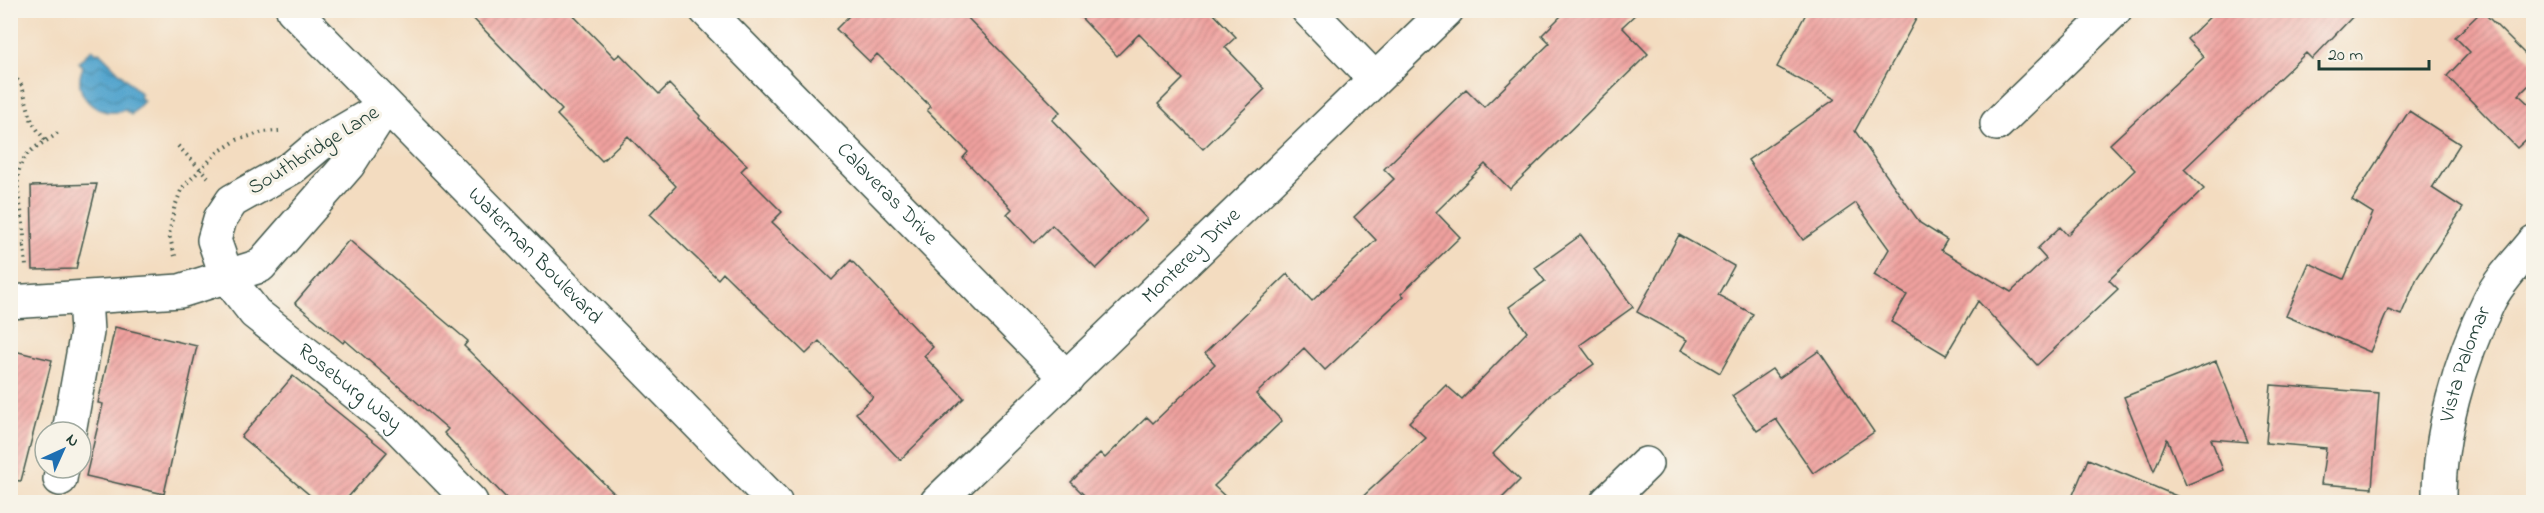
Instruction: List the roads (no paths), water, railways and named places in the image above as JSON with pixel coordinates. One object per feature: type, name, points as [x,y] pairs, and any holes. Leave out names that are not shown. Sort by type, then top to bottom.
[{"type":"street","name":"Waterman Boulevard","points":[[293,10],[775,502]]},
{"type":"street","name":"Calaveras Drive","points":[[706,10],[1068,378]]},
{"type":"street","points":[[1308,10],[1376,79]]},
{"type":"street","name":"Monterey Drive","points":[[937,502],[1447,10]]},
{"type":"street","points":[[1997,124],[2115,10]]},
{"type":"street","name":"Southbridge Lane","points":[[226,277],[214,240],[220,219],[232,201],[293,167],[319,145],[386,106]]},
{"type":"street","name":"Southbridge Lane","points":[[10,302],[180,291],[260,266],[348,165],[386,106]]},
{"type":"street","name":"Vista Palomar","points":[[2439,502],[2438,474],[2455,387],[2489,300],[2534,242]]},
{"type":"street","name":"Roseburg Way","points":[[226,277],[255,313],[396,425],[471,502]]},
{"type":"street","points":[[71,420],[87,332],[85,298]]},
{"type":"street","points":[[1607,502],[1646,464]]},
{"type":"water","points":[[92,49],[99,52],[141,94],[139,96],[144,101],[131,115],[125,110],[115,112],[96,108],[83,96],[80,77],[83,67],[79,62]]}]
